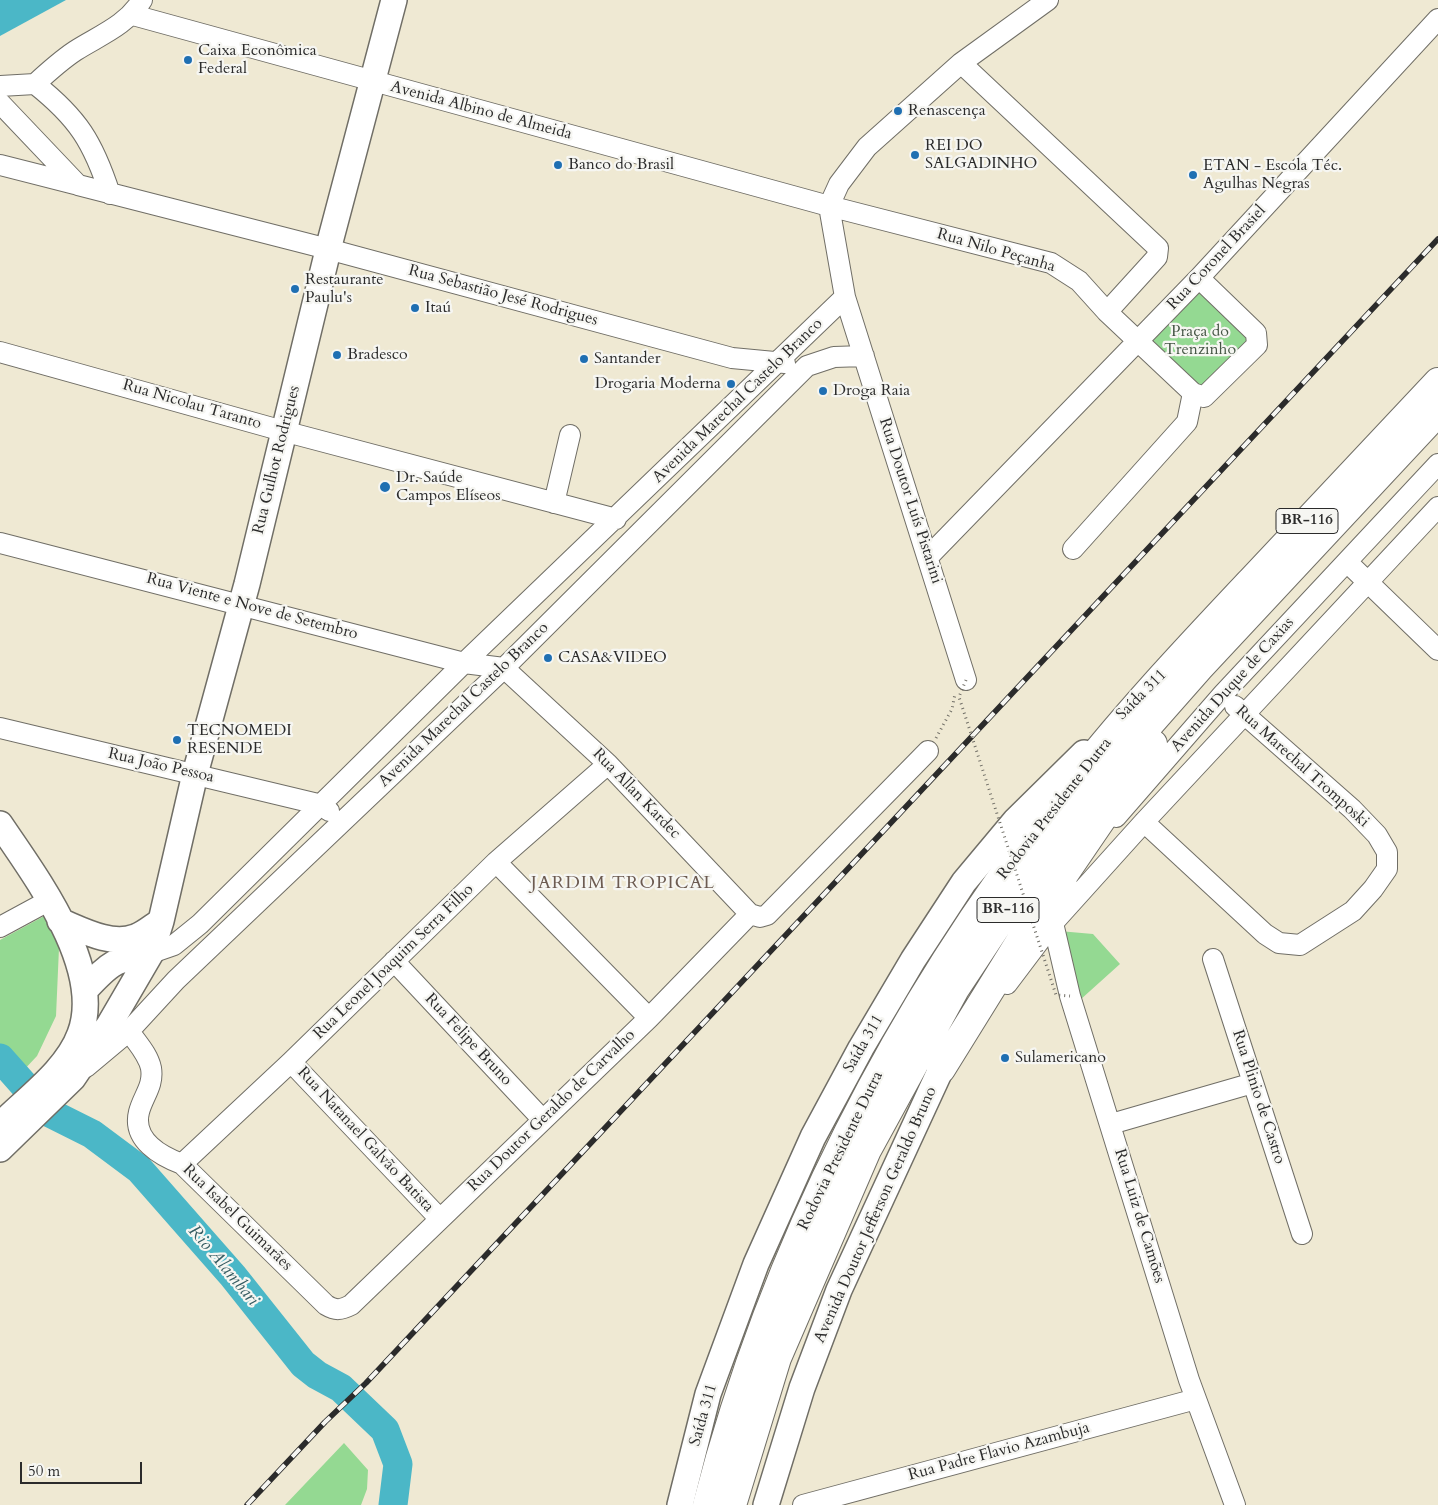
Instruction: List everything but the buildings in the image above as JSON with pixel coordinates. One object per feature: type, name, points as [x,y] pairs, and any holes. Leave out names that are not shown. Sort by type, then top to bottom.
[{"type":"highway","name":"Rodovia Presidente Dutra","points":[[732,1505],[777,1358],[868,1150],[955,989],[1037,865],[1188,664],[1438,382]]},
{"type":"highway","name":"Rodovia Presidente Dutra","points":[[707,1505],[723,1442],[773,1300],[817,1196],[890,1052],[937,971],[1024,845],[1080,773],[1438,412]]},
{"type":"highway","points":[[941,1069],[1039,911],[1160,734],[1188,664]]},
{"type":"main road","name":"Rua Gulhot Rodrigues","points":[[61,1082],[109,1024],[151,953],[162,920],[194,774],[241,605],[328,249],[394,0]]},
{"type":"main road","name":"Saída 311","points":[[680,1505],[708,1394],[756,1264],[812,1137],[861,1048],[913,960],[964,882],[1015,822],[1188,664]]},
{"type":"main road","points":[[0,824],[55,910],[80,968],[86,989]]},
{"type":"main road","points":[[55,910],[90,933],[123,940],[136,937],[162,920]]},
{"type":"main road","points":[[86,989],[108,966],[121,959],[151,953]]},
{"type":"main road","name":"Avenida Marechal Castelo Branco","points":[[4,1137],[61,1082],[67,1056],[80,1034],[85,1008],[86,989]]},
{"type":"main road","name":"Avenida Doutor Jefferson Geraldo Bruno","points":[[766,1505],[802,1388],[839,1290],[941,1069]]},
{"type":"street","points":[[829,206],[839,184],[867,147],[961,63],[1040,2]]},
{"type":"street","name":"Avenida Albino de Almeida","points":[[137,7],[372,81],[829,206]]},
{"type":"street","points":[[0,86],[35,84],[62,60],[119,26],[137,7]]},
{"type":"street","name":"Rua Coronel Brasiel","points":[[928,557],[1199,278],[1438,19]]},
{"type":"street","points":[[961,63],[1158,248],[1157,257],[1107,312]]},
{"type":"street","points":[[35,84],[66,110],[89,139],[98,158],[110,194]]},
{"type":"street","points":[[0,102],[78,185]]},
{"type":"street","name":"Rua Sebastião Jesé Rodrigues","points":[[0,165],[328,249],[732,358],[807,366]]},
{"type":"street","name":"Rua Doutor Luís Pistarini","points":[[829,206],[845,297],[966,680]]},
{"type":"street","name":"Rua Nilo Peçanha","points":[[829,206],[1051,263],[1079,281],[1107,312],[1193,393]]},
{"type":"street","points":[[1073,549],[1187,422],[1193,393],[1204,397],[1208,395],[1257,345],[1258,338],[1256,333],[1199,278]]},
{"type":"street","name":"Avenida Marechal Castelo Branco","points":[[151,953],[174,945],[190,933],[464,664],[845,297]]},
{"type":"street","name":"Rua Nicolau Taranto","points":[[0,352],[283,431],[616,519]]},
{"type":"street","name":"Avenida Marechal Castelo Branco","points":[[61,1082],[129,1031],[176,980],[504,668],[807,366],[834,357],[864,356]]},
{"type":"street","points":[[554,503],[570,436]]},
{"type":"street","name":"Avenida Duque de Caxias","points":[[1054,923],[1059,899],[1082,862],[1118,815],[1222,694],[1438,464]]},
{"type":"street","name":"Avenida Duque de Caxias","points":[[941,1069],[1054,923],[1144,822],[1438,507]]},
{"type":"street","name":"Rua Viente e Nove de Setembro","points":[[0,542],[464,664],[504,668]]},
{"type":"street","points":[[1347,562],[1438,650]]},
{"type":"street","name":"Rua Allan Kardec","points":[[504,668],[608,764],[758,915]]},
{"type":"street","name":"Rua Marechal Tromposki","points":[[1144,822],[1265,934],[1279,943],[1290,946],[1300,945],[1352,911],[1373,890],[1386,869],[1387,852],[1377,835],[1352,808],[1222,694]]},
{"type":"street","name":"Rua João Pessoa","points":[[0,728],[322,805]]},
{"type":"street","name":"Rua Doutor Geraldo de Carvalho","points":[[351,1304],[542,1119],[928,752]]},
{"type":"street","name":"Rua Leonel Joaquim Serra Filho","points":[[182,1164],[291,1062],[496,862],[608,764]]},
{"type":"street","points":[[322,805],[340,823]]},
{"type":"street","points":[[496,862],[649,1018]]},
{"type":"street","points":[[0,927],[55,910]]},
{"type":"street","name":"Rua Luiz de Camões","points":[[1054,923],[1070,996],[1196,1399],[1235,1505]]},
{"type":"street","name":"Rua Plinio de Castro","points":[[1213,959],[1302,1234]]},
{"type":"street","name":"Rua Felipe Bruno","points":[[394,961],[542,1119]]},
{"type":"street","name":"Rua Isabel Guimarães","points":[[129,1031],[147,1057],[151,1069],[151,1087],[139,1112],[138,1127],[144,1139],[162,1156],[182,1164],[326,1305],[334,1310],[341,1310],[351,1304]]},
{"type":"street","name":"Rua Natanael Galvão Batista","points":[[291,1062],[439,1218]]},
{"type":"street","points":[[1111,1124],[1253,1083]]},
{"type":"street","name":"Rua Padre Flavio Azambuja","points":[[803,1505],[1196,1399]]},
{"type":"path","points":[[928,752],[952,709],[955,690],[966,680]]},
{"type":"path","points":[[966,680],[959,697],[1056,995],[1070,996]]},
{"type":"green space","name":"Praça do Trenzinho","points":[[1200,288],[1255,340],[1202,394],[1145,341]]},
{"type":"green space","points":[[46,915],[59,948],[56,1016],[37,1056],[22,1072],[0,1046],[0,940]]},
{"type":"green space","points":[[1059,931],[1093,934],[1120,964],[1080,1000]]},
{"type":"green space","points":[[344,1443],[368,1470],[367,1489],[361,1505],[285,1505]]},
{"type":"water","points":[[0,0],[66,0],[0,36]]},
{"type":"waterway","name":"Rio Alambari","points":[[0,1058],[48,1112],[92,1134],[139,1169],[233,1276],[303,1364],[317,1375],[341,1388],[385,1430],[398,1464],[393,1505]]},
{"type":"railway","points":[[247,1505],[325,1422],[366,1383],[1438,239]]},
{"type":"place","name":"Caixa Econômica Federal","points":[[188,60]]},
{"type":"place","name":"Renascença","points":[[898,111]]},
{"type":"place","name":"REI DO SALGADINHO","points":[[915,155]]},
{"type":"place","name":"Banco do Brasil","points":[[558,165]]},
{"type":"place","name":"ETAN - Escola Téc. Agulhas Negras","points":[[1193,175]]},
{"type":"place","name":"Restaurante Paulu's","points":[[295,289]]},
{"type":"place","name":"Itaú","points":[[415,308]]},
{"type":"place","name":"Bradesco","points":[[337,355]]},
{"type":"place","name":"Santander","points":[[584,359]]},
{"type":"place","name":"Drogaria Moderna","points":[[731,384]]},
{"type":"place","name":"Droga Raia","points":[[823,391]]},
{"type":"place","name":"Dr. Saúde Campos Elíseos","points":[[385,487]]},
{"type":"place","name":"CASA&VIDEO","points":[[548,658]]},
{"type":"place","name":"TECNOMEDI RESENDE","points":[[177,740]]},
{"type":"place","name":"Sulamericano","points":[[1005,1058]]},
{"type":"district","name":"JARDIM TROPICAL","points":[[623,884]]}]
